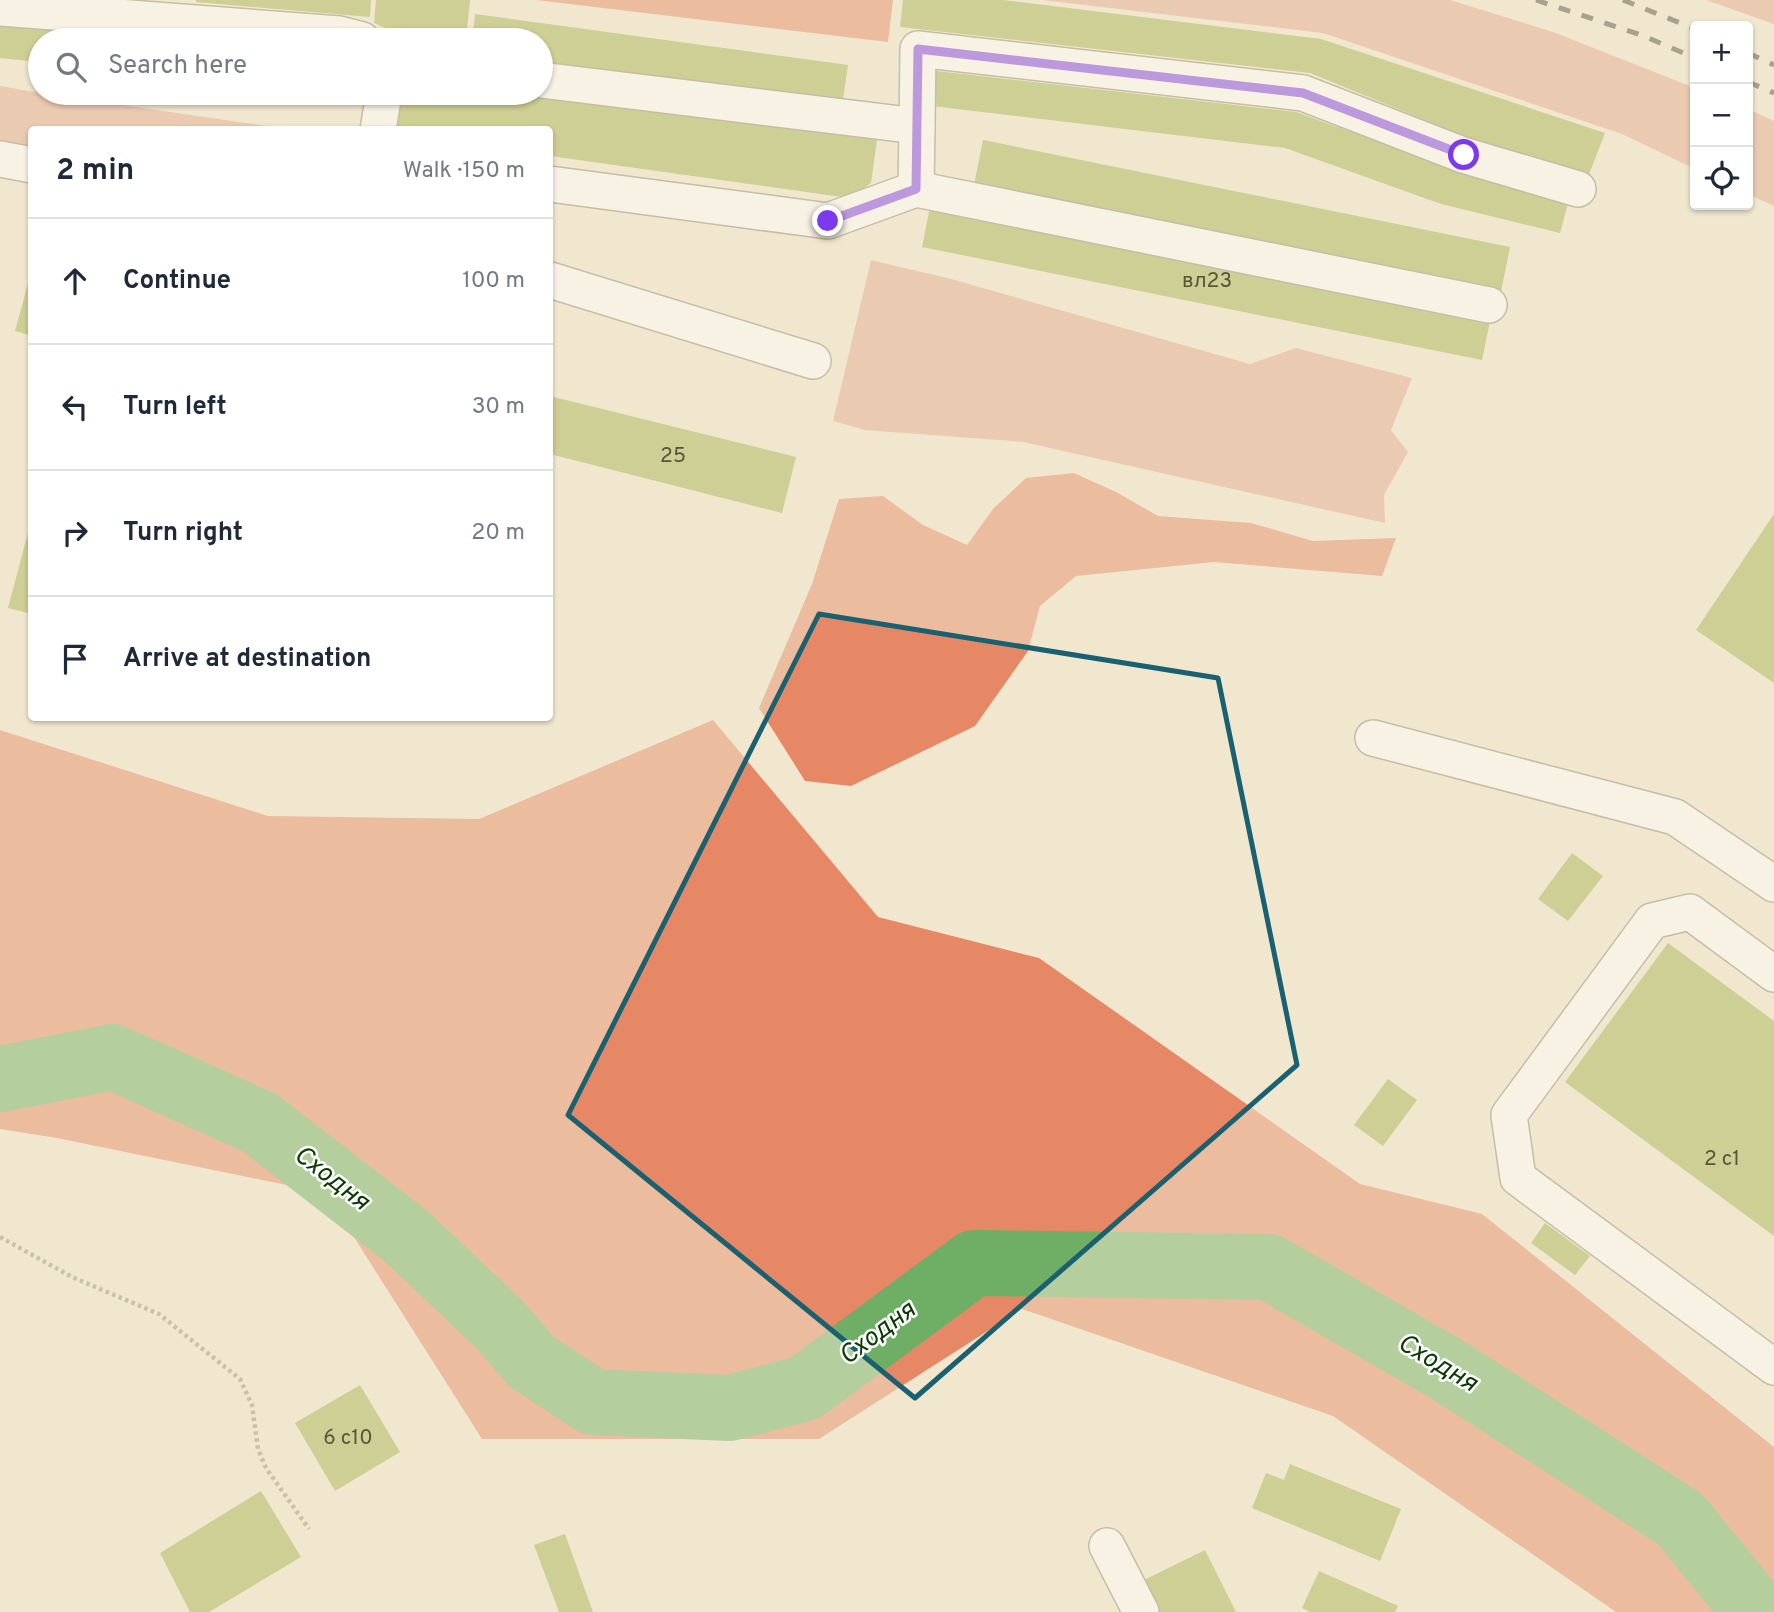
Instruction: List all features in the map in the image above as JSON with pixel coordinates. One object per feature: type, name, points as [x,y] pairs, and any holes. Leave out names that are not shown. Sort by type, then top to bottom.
[{"type":"lane","points":[[0,8],[261,28]]},
{"type":"lane","points":[[916,189],[918,49],[1303,93],[1464,155],[1578,189]]},
{"type":"lane","points":[[553,81],[917,126]]},
{"type":"lane","points":[[380,126],[382,105]]},
{"type":"lane","points":[[0,159],[28,164]]},
{"type":"lane","points":[[553,184],[828,221],[916,189],[1489,305]]},
{"type":"lane","points":[[553,281],[813,361]]},
{"type":"lane","points":[[1373,738],[1675,817],[1774,884]]},
{"type":"lane","points":[[1774,974],[1690,912],[1652,921],[1509,1115],[1518,1178],[1774,1367]]},
{"type":"lane","points":[[1107,1545],[1140,1612]]},
{"type":"path","points":[[0,1237],[72,1277],[159,1314],[240,1380],[253,1405],[258,1449],[266,1468],[309,1529]]},
{"type":"highlighted area","points":[[819,614],[1218,678],[1297,1065],[915,1398],[568,1115]]},
{"type":"shaded area","points":[[536,0],[893,0],[888,42]]},
{"type":"shaded area","points":[[1042,0],[1450,0],[1553,32],[1690,86],[1690,167],[1622,134],[1323,33]]},
{"type":"shaded area","points":[[1706,0],[1774,0],[1774,24]]},
{"type":"shaded area","points":[[0,86],[28,91],[28,105],[122,105],[266,126],[28,126],[28,153],[0,147]]},
{"type":"shaded area","points":[[1753,111],[1774,121],[1774,206],[1753,196]]},
{"type":"shaded area","points":[[871,260],[951,279],[1250,364],[1296,348],[1412,378],[1391,430],[1408,452],[1384,495],[1385,523],[1023,442],[865,430],[833,421]]},
{"type":"shaded area","points":[[1074,473],[1116,492],[1158,516],[1251,523],[1313,541],[1396,538],[1382,576],[1214,562],[1076,576],[1040,606],[1028,651],[975,726],[851,786],[805,781],[759,708],[812,584],[839,499],[883,496],[923,525],[967,545],[993,509],[1026,478]]},
{"type":"shaded area","points":[[713,720],[878,917],[1039,958],[1360,1184],[1482,1214],[1774,1447],[1774,1612],[1616,1612],[1333,1416],[1022,1309],[819,1439],[482,1439],[326,1193],[57,1138],[0,1129],[0,730],[268,816],[479,819]]},
{"type":"building","points":[[196,0],[371,0],[370,17]]},
{"type":"building","points":[[376,0],[470,0],[467,28],[386,28],[374,23]]},
{"type":"building","points":[[903,0],[1003,0],[1321,39],[1605,133],[1588,177],[1471,139],[1310,73],[900,27]]},
{"type":"building","points":[[475,14],[848,65],[842,106],[553,66],[553,28],[473,28]]},
{"type":"building","points":[[0,18],[109,28],[28,28],[28,61],[0,58]]},
{"type":"building","points":[[936,71],[1296,112],[1456,170],[1569,200],[1560,233],[1441,204],[1285,148],[932,106]]},
{"type":"building","points":[[553,95],[877,140],[871,183],[849,198],[553,156],[553,126],[398,126],[400,105],[553,105]]},
{"type":"building","points":[[983,140],[1510,247],[1501,292],[974,185]]},
{"type":"building","points":[[931,202],[1491,316],[1482,360],[922,247]]},
{"type":"building","points":[[28,284],[28,335],[15,331]]},
{"type":"building","points":[[553,397],[796,457],[782,513],[553,455]]},
{"type":"building","points":[[1774,514],[1774,683],[1696,630]]},
{"type":"building","points":[[28,532],[28,613],[8,608]]},
{"type":"building","points":[[1572,853],[1603,876],[1568,921],[1538,899]]},
{"type":"building","points":[[1668,943],[1774,1021],[1774,1236],[1565,1082]]},
{"type":"building","points":[[1388,1079],[1417,1100],[1383,1146],[1354,1125]]},
{"type":"building","points":[[1545,1223],[1590,1256],[1575,1275],[1531,1243]]},
{"type":"building","points":[[360,1385],[400,1452],[335,1491],[295,1423]]},
{"type":"building","points":[[1290,1464],[1401,1509],[1380,1561],[1252,1508],[1266,1473],[1284,1480]]},
{"type":"building","points":[[261,1491],[301,1557],[209,1612],[190,1612],[160,1553]]},
{"type":"building","points":[[565,1534],[593,1612],[559,1612],[534,1545]]},
{"type":"building","points":[[1205,1550],[1236,1612],[1160,1612],[1144,1580]]},
{"type":"building","points":[[1319,1571],[1398,1606],[1395,1612],[1310,1612],[1302,1608]]},
{"type":"waterway","name":"Сходня","points":[[0,1079],[113,1057],[260,1123],[406,1236],[500,1325],[532,1362],[593,1402],[729,1408],[805,1388],[974,1263],[1269,1267],[1448,1370],[1680,1519],[1756,1612]]},
{"type":"railway","points":[[1536,0],[1644,36],[1690,56]]},
{"type":"railway","points":[[1623,0],[1690,27]]},
{"type":"railway","points":[[1753,55],[1774,65]]},
{"type":"railway","points":[[1753,84],[1774,93]]},
{"type":"route","points":[[828,221],[916,189],[918,49],[1303,93],[1464,155]]}]
